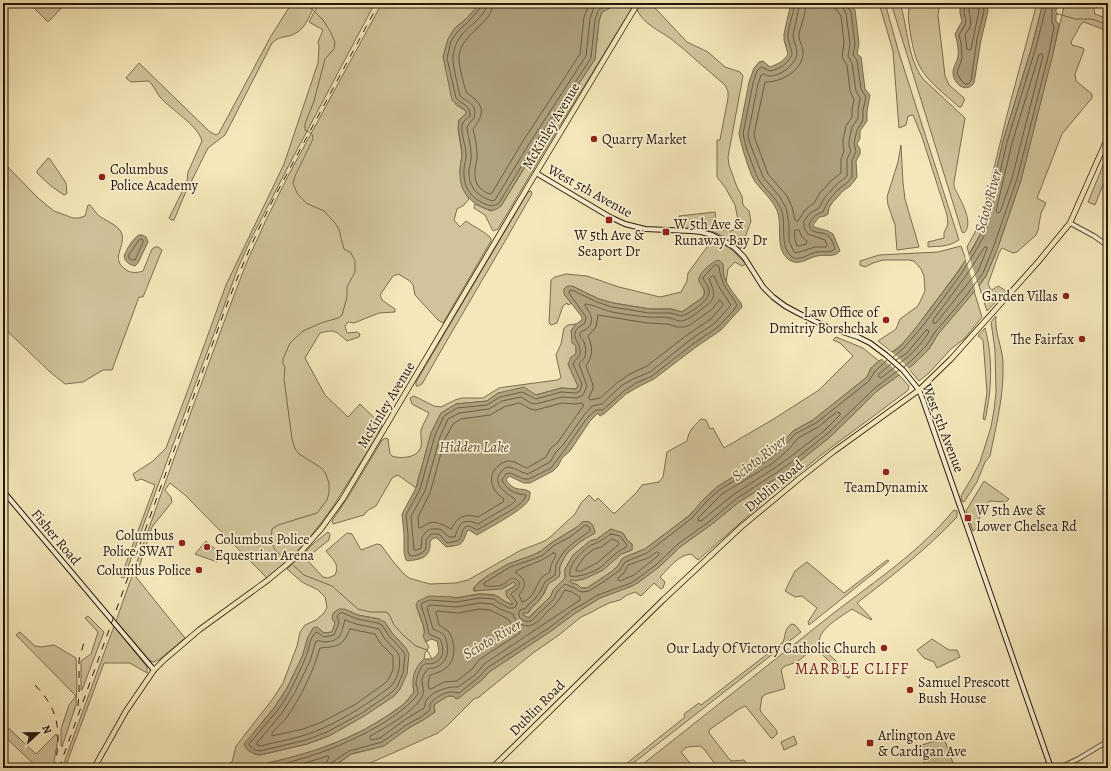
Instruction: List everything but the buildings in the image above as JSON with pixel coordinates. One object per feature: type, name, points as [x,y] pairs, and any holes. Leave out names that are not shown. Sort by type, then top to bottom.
[{"type":"main road","name":"McKinley Avenue","points":[[94,768],[126,711],[154,670],[199,630],[268,580],[297,556],[321,529],[342,500],[638,3]]},
{"type":"main road","name":"Dublin Road","points":[[492,768],[663,600],[742,526],[833,452],[919,390],[951,359],[1070,223],[1108,137]]},
{"type":"main road","name":"West 5th Avenue","points":[[536,173],[610,217],[625,224],[641,228],[701,232],[712,235],[724,241],[735,248],[744,257],[767,291],[785,306],[827,326],[865,340],[894,362],[911,379],[919,390],[1051,768]]},
{"type":"main road","name":"Fisher Road","points":[[3,491],[154,670]]},
{"type":"street","points":[[1070,223],[1094,236],[1108,246]]},
{"type":"street","points":[[1058,768],[1078,759],[1108,741]]},
{"type":"shaded area","points":[[29,3],[66,3],[48,22]]},
{"type":"shaded area","points":[[288,3],[315,3],[308,20],[300,31],[293,35],[279,38],[272,43],[225,135],[208,148],[184,196],[174,220],[171,220],[169,218],[187,182],[188,172],[202,141],[190,123],[160,97],[149,81],[131,82],[126,78],[139,63],[210,132],[216,135],[219,133],[271,36],[290,6]]},
{"type":"shaded area","points":[[319,3],[375,3],[289,165],[251,239],[238,268],[124,578],[121,577],[155,485],[141,479],[136,481],[133,474],[153,461],[166,448],[226,285],[284,164],[318,63],[318,42],[323,30],[309,22]]},
{"type":"shaded area","points":[[382,3],[480,3],[467,18],[455,28],[448,39],[443,57],[456,105],[466,111],[466,114],[459,120],[458,129],[462,155],[460,170],[462,186],[469,199],[464,205],[457,209],[454,220],[460,227],[466,221],[491,238],[491,241],[443,323],[438,320],[415,295],[413,285],[410,281],[398,274],[393,276],[380,295],[382,300],[395,309],[395,312],[379,313],[354,323],[348,322],[345,326],[347,333],[357,332],[360,334],[359,337],[347,341],[332,331],[320,333],[305,358],[325,395],[348,417],[360,404],[382,425],[376,438],[332,508],[311,536],[295,554],[267,578],[185,495],[170,483],[165,490],[171,497],[172,502],[152,527],[136,577],[185,638],[160,659],[154,662],[150,661],[116,621],[246,264],[288,176]]},
{"type":"shaded area","points":[[620,3],[635,3],[498,229],[493,231],[485,215],[474,208],[475,204],[491,211],[501,206],[536,149],[595,59],[599,21],[602,12]]},
{"type":"shaded area","points":[[641,3],[653,3],[655,8],[687,42],[708,52],[725,67],[740,72],[743,76],[728,157],[729,165],[742,196],[743,205],[749,211],[751,221],[741,249],[725,237],[714,232],[700,229],[680,228],[679,216],[715,212],[717,228],[731,231],[739,225],[735,205],[725,187],[717,177],[717,140],[720,140],[728,91],[725,85],[670,38],[643,19],[637,10]]},
{"type":"shaded area","points":[[879,3],[885,3],[899,53],[959,240],[948,245],[928,247],[928,242],[944,238],[944,233],[948,224],[947,215],[922,137],[913,115],[908,116],[906,125],[899,128],[893,51]]},
{"type":"shaded area","points":[[891,3],[900,3],[911,52],[923,79],[965,118],[954,182],[968,220],[967,230],[964,233],[962,232]]},
{"type":"shaded area","points":[[910,3],[940,3],[938,15],[945,76],[949,85],[964,98],[961,107],[959,107],[932,83],[923,73],[918,64],[913,49],[908,16]]},
{"type":"shaded area","points":[[1037,3],[1043,3],[1032,46],[1003,141],[982,231],[969,254],[967,247],[981,221]]},
{"type":"shaded area","points":[[1065,3],[1096,3],[1094,10],[1095,14],[1108,19],[1108,31],[1084,22],[1081,24],[1071,42],[1072,45],[1083,48],[1084,50],[1075,74],[1076,81],[1092,94],[1092,98],[1062,134],[1037,198],[1046,203],[1041,213],[1036,235],[1017,252],[1013,253],[1002,248],[999,253],[988,284],[991,290],[998,286],[1006,291],[987,311],[979,286],[986,276],[997,250],[1021,180]]},
{"type":"shaded area","points":[[901,145],[905,199],[919,247],[897,250],[895,225],[888,205],[887,197],[898,162]]},
{"type":"shaded area","points":[[1108,153],[1108,172],[1095,205],[1088,202]]},
{"type":"shaded area","points":[[48,158],[66,183],[67,193],[64,195],[51,186],[37,173]]},
{"type":"shaded area","points":[[3,162],[38,198],[54,211],[73,218],[79,218],[85,216],[88,205],[90,205],[98,215],[117,227],[121,232],[122,237],[118,257],[119,262],[128,271],[143,271],[152,249],[158,247],[162,250],[143,297],[139,297],[112,370],[103,370],[83,382],[65,384],[50,372],[3,327]]},
{"type":"shaded area","points":[[531,191],[532,194],[422,384],[416,386],[416,382],[528,192]]},
{"type":"shaded area","points":[[718,241],[731,249],[746,264],[742,266],[735,262],[728,269],[726,282],[723,273],[723,264],[699,280],[704,289],[702,298],[682,312],[671,309],[650,309],[613,303],[599,299],[572,286],[564,294],[572,303],[568,305],[567,303],[563,306],[557,323],[551,325],[549,323],[551,280],[555,277],[566,274],[587,276],[619,287],[660,297],[681,292],[687,281],[688,273],[707,247]]},
{"type":"shaded area","points":[[961,246],[966,260],[912,333],[892,352],[878,341],[896,329],[900,319],[918,306],[925,291],[924,276],[921,269],[914,261],[883,260],[865,267],[860,265],[860,261],[879,255],[938,252]]},
{"type":"shaded area","points":[[974,291],[982,317],[965,338],[951,349],[929,373],[919,381],[908,368],[929,349],[938,334]]},
{"type":"shaded area","points":[[996,316],[996,328],[1003,358],[1003,376],[999,411],[990,456],[985,462],[977,482],[964,502],[962,501],[961,496],[980,462],[991,427],[994,410],[996,393],[995,350],[991,322]]},
{"type":"shaded area","points":[[576,324],[571,331],[576,346],[576,354],[568,364],[578,386],[576,389],[561,388],[536,395],[498,393],[487,401],[456,404],[441,413],[431,433],[416,488],[398,475],[392,478],[376,506],[368,510],[364,515],[333,524],[332,521],[382,440],[385,438],[388,439],[390,454],[395,457],[411,456],[420,449],[421,430],[429,413],[412,404],[410,398],[414,396],[434,406],[441,407],[462,398],[483,398],[499,388],[557,380],[561,378],[556,355],[561,344],[564,328],[568,325]]},
{"type":"shaded area","points":[[985,328],[988,339],[991,374],[985,420],[983,419],[987,392],[983,340],[978,336]]},
{"type":"shaded area","points":[[836,337],[863,348],[879,361],[871,368],[867,377],[813,420],[793,431],[768,455],[717,487],[690,515],[645,549],[625,557],[611,572],[587,588],[581,588],[570,582],[571,580],[584,579],[603,570],[621,554],[632,550],[632,544],[627,540],[623,533],[611,529],[597,539],[590,541],[573,555],[565,569],[565,578],[553,590],[551,596],[528,618],[522,613],[528,613],[545,593],[549,583],[558,577],[560,574],[560,567],[565,556],[579,543],[595,533],[590,522],[582,522],[541,551],[508,564],[480,581],[473,589],[474,591],[504,588],[514,582],[516,584],[515,586],[506,591],[507,597],[514,604],[508,603],[494,595],[481,594],[451,597],[416,605],[423,625],[426,642],[429,647],[415,674],[414,692],[404,704],[366,729],[314,751],[284,760],[244,768],[215,768],[232,762],[236,746],[272,700],[283,683],[297,646],[300,632],[305,625],[316,620],[324,613],[327,607],[325,597],[318,590],[302,582],[287,569],[328,532],[330,534],[329,540],[309,556],[309,562],[323,577],[328,578],[335,575],[337,568],[335,562],[326,551],[347,533],[352,534],[361,550],[377,544],[381,545],[402,572],[409,578],[430,584],[456,583],[468,580],[521,550],[548,539],[575,514],[581,503],[589,495],[595,501],[598,498],[613,513],[615,513],[637,492],[642,485],[659,482],[663,477],[667,452],[687,441],[692,429],[701,419],[706,420],[710,429],[713,428],[724,448],[819,390],[853,356],[840,343],[833,340]],"holes":[[[344,609],[358,615],[379,619],[406,648],[400,689],[394,696],[364,716],[329,736],[307,744],[260,755],[254,754],[263,721],[274,708],[287,688],[302,657],[308,637],[317,627],[324,633],[332,632],[335,623],[332,618]]]},
{"type":"shaded area","points":[[899,375],[909,386],[906,392],[821,455],[764,502],[698,560],[691,554],[686,555],[670,566],[660,577],[665,582],[663,588],[661,589],[654,583],[641,596],[635,592],[581,617],[533,653],[479,697],[474,699],[438,733],[359,768],[332,768],[351,754],[373,749],[423,720],[435,712],[435,704],[448,696],[453,696],[482,680],[489,672],[600,598],[639,582],[659,567],[680,547],[739,502],[782,475],[830,437],[877,391]]},
{"type":"shaded area","points":[[984,481],[1009,499],[1006,502],[989,501],[984,507],[977,528],[973,531],[966,511]]},
{"type":"shaded area","points":[[954,510],[957,511],[957,517],[946,529],[909,562],[857,603],[872,619],[871,620],[852,609],[830,624],[821,635],[819,640],[820,646],[850,674],[849,678],[814,648],[797,662],[785,666],[781,670],[784,689],[766,694],[762,697],[761,712],[777,731],[777,734],[773,738],[771,738],[745,706],[709,730],[709,733],[730,760],[744,760],[750,768],[718,768],[700,746],[687,747],[681,752],[690,765],[686,768],[638,768],[898,564],[927,539]]},
{"type":"shaded area","name":"Columbus Police Equestrian Arena","points":[[206,541],[221,554],[217,562],[195,554]]},
{"type":"shaded area","points":[[887,560],[889,561],[809,625],[808,622],[817,608],[802,596],[795,597],[785,591],[795,571],[807,562],[844,593]]},
{"type":"shaded area","points":[[88,616],[104,632],[81,690],[81,661],[91,654],[98,632],[85,618]]},
{"type":"shaded area","points":[[792,624],[795,625],[801,632],[627,768],[621,768],[685,717],[684,714],[699,703],[701,705],[783,642],[786,630]]},
{"type":"shaded area","points":[[114,626],[147,667],[147,673],[130,663],[104,663],[65,768],[62,768]]},
{"type":"shaded area","points":[[20,632],[35,646],[41,647],[54,645],[76,658],[77,684],[76,705],[62,747],[61,729],[69,705],[76,696],[16,635]]},
{"type":"shaded area","points":[[932,639],[949,650],[957,650],[960,657],[937,668],[934,662],[924,658],[917,650]]},
{"type":"shaded area","points":[[3,723],[36,754],[56,734],[58,738],[53,768],[38,768],[3,735]]},
{"type":"shaded area","points":[[794,736],[797,744],[784,750],[781,742]]},
{"type":"shaded area","points":[[944,738],[954,766],[949,768],[926,768],[919,746]]},
{"type":"water","points":[[480,3],[620,3],[602,12],[599,21],[595,59],[536,149],[501,206],[492,210],[482,207],[472,201],[462,187],[460,168],[462,150],[459,133],[459,120],[466,114],[466,111],[452,100],[443,57],[448,39],[455,28],[467,18]]},
{"type":"water","points":[[791,3],[850,3],[855,10],[859,44],[857,54],[861,57],[865,89],[870,95],[867,121],[860,131],[860,138],[857,144],[860,149],[860,154],[856,161],[857,177],[832,203],[828,214],[819,217],[813,225],[814,227],[833,234],[840,251],[832,255],[820,255],[799,262],[788,259],[784,254],[780,243],[778,213],[751,174],[739,134],[749,82],[754,68],[759,62],[763,61],[770,67],[773,66],[783,60],[788,54],[784,34]]},
{"type":"water","points":[[960,3],[986,3],[988,11],[981,40],[974,83],[967,88],[964,88],[958,84],[955,80],[953,72],[958,54],[958,45],[955,34],[962,21]]},
{"type":"water","name":"Scioto River","points":[[1043,3],[1065,3],[1063,7],[1056,9],[1058,14],[1056,15],[1056,22],[1059,25],[1053,54],[1021,180],[997,250],[986,276],[938,334],[929,349],[914,364],[877,391],[830,437],[782,475],[739,502],[680,547],[659,567],[639,582],[600,598],[574,614],[489,672],[482,680],[459,698],[456,699],[453,696],[448,696],[435,704],[435,712],[410,727],[384,746],[351,754],[332,768],[244,768],[296,756],[328,746],[360,732],[394,712],[404,704],[414,692],[413,678],[418,666],[424,659],[432,659],[439,652],[437,641],[431,639],[426,642],[423,636],[425,631],[416,605],[418,601],[429,596],[456,598],[480,594],[495,595],[511,605],[513,604],[507,597],[506,591],[515,586],[516,584],[514,582],[501,589],[474,591],[475,586],[487,576],[508,564],[541,551],[582,522],[590,522],[595,533],[581,541],[567,553],[559,568],[559,577],[548,584],[538,602],[531,607],[528,613],[523,613],[523,615],[529,618],[551,596],[553,590],[565,578],[565,569],[573,555],[590,541],[597,539],[611,529],[623,533],[627,540],[632,544],[632,550],[621,554],[603,570],[584,579],[575,581],[571,580],[570,582],[581,588],[587,588],[611,572],[617,567],[622,559],[645,549],[690,515],[717,487],[768,455],[793,431],[813,420],[867,377],[871,368],[879,361],[900,347],[958,272],[982,231],[1003,141],[1032,46]]},
{"type":"water","points":[[139,235],[146,237],[148,242],[138,263],[135,266],[128,263],[124,256],[128,247]]},
{"type":"water","name":"Hidden Lake","points":[[718,260],[723,265],[724,276],[727,283],[741,303],[742,307],[721,330],[654,379],[626,394],[605,413],[600,416],[598,413],[590,421],[570,451],[562,458],[558,466],[553,471],[530,483],[524,483],[509,476],[506,480],[513,487],[530,492],[529,500],[525,505],[477,535],[469,530],[467,531],[464,540],[458,545],[446,547],[437,538],[433,538],[430,542],[427,555],[413,560],[406,560],[404,553],[402,514],[416,488],[431,433],[441,413],[456,404],[487,401],[498,393],[524,387],[536,395],[561,388],[576,389],[578,386],[568,364],[571,357],[576,354],[576,346],[572,343],[571,331],[576,324],[582,320],[582,317],[564,294],[564,289],[567,286],[572,286],[599,299],[613,303],[650,309],[671,309],[682,312],[702,298],[705,291],[699,281],[700,275],[712,263]]},
{"type":"water","points":[[339,609],[344,609],[358,615],[379,619],[385,622],[392,633],[406,648],[409,654],[407,674],[400,689],[394,696],[364,716],[329,736],[307,744],[260,755],[250,752],[246,749],[244,744],[274,708],[287,688],[302,657],[308,637],[313,628],[317,627],[324,633],[332,632],[335,623],[332,618],[333,613]]},
{"type":"pier","points":[[968,253],[979,288],[976,292],[965,257]]},
{"type":"pier","points":[[890,351],[910,370],[901,376],[881,358]]},
{"type":"waterway","points":[[287,558],[279,554],[274,548],[272,529],[278,525],[317,513],[327,500],[329,483],[325,472],[320,467],[299,454],[295,449],[292,439],[284,379],[285,367],[283,364],[283,359],[290,343],[303,331],[321,323],[338,318],[342,315],[347,297],[347,287],[355,272],[355,261],[351,253],[344,249],[339,229],[335,223],[324,211],[306,203],[297,193],[293,183],[313,139],[312,134],[305,130],[305,124],[314,101],[325,59],[334,49],[335,42],[323,20],[305,3]]},
{"type":"waterway","points":[[1058,14],[1075,19],[1095,20],[1108,25]]},
{"type":"waterway","points":[[293,565],[304,575],[332,586],[358,609],[370,612],[386,612],[389,614],[394,625],[403,635],[416,646],[427,650],[432,659]]},
{"type":"railway","points":[[59,768],[224,312],[244,263],[274,198],[379,3]]},
{"type":"railway","points":[[78,706],[79,660],[85,639]]},
{"type":"railway","points":[[35,685],[50,704],[57,722],[58,743],[55,766]]},
{"type":"place","name":"Quarry Market","points":[[594,139]]},
{"type":"place","name":"Columbus Police Academy","points":[[102,177]]},
{"type":"place","name":"W 5th Ave & Seaport Dr","points":[[609,220]]},
{"type":"place","name":"W 5th Ave & Runaway Bay Dr","points":[[666,232]]},
{"type":"place","name":"Garden Villas","points":[[1066,296]]},
{"type":"place","name":"Law Office of Dmitriy Borshchak","points":[[886,320]]},
{"type":"place","name":"The Fairfax","points":[[1082,339]]},
{"type":"place","name":"TeamDynamix","points":[[886,472]]},
{"type":"place","name":"W 5th Ave & Lower Chelsea Rd","points":[[968,518]]},
{"type":"place","name":"Columbus Police SWAT","points":[[182,543]]},
{"type":"place","name":"Columbus Police Equestrian Arena","points":[[207,547]]},
{"type":"place","name":"Columbus Police","points":[[199,570]]},
{"type":"place","name":"Our Lady Of Victory Catholic Church","points":[[884,648]]},
{"type":"place","name":"Samuel Prescott Bush House","points":[[910,690]]},
{"type":"place","name":"Arlington Ave & Cardigan Ave","points":[[870,743]]},
{"type":"district","name":"MARBLE CLIFF","points":[[852,669]]}]
